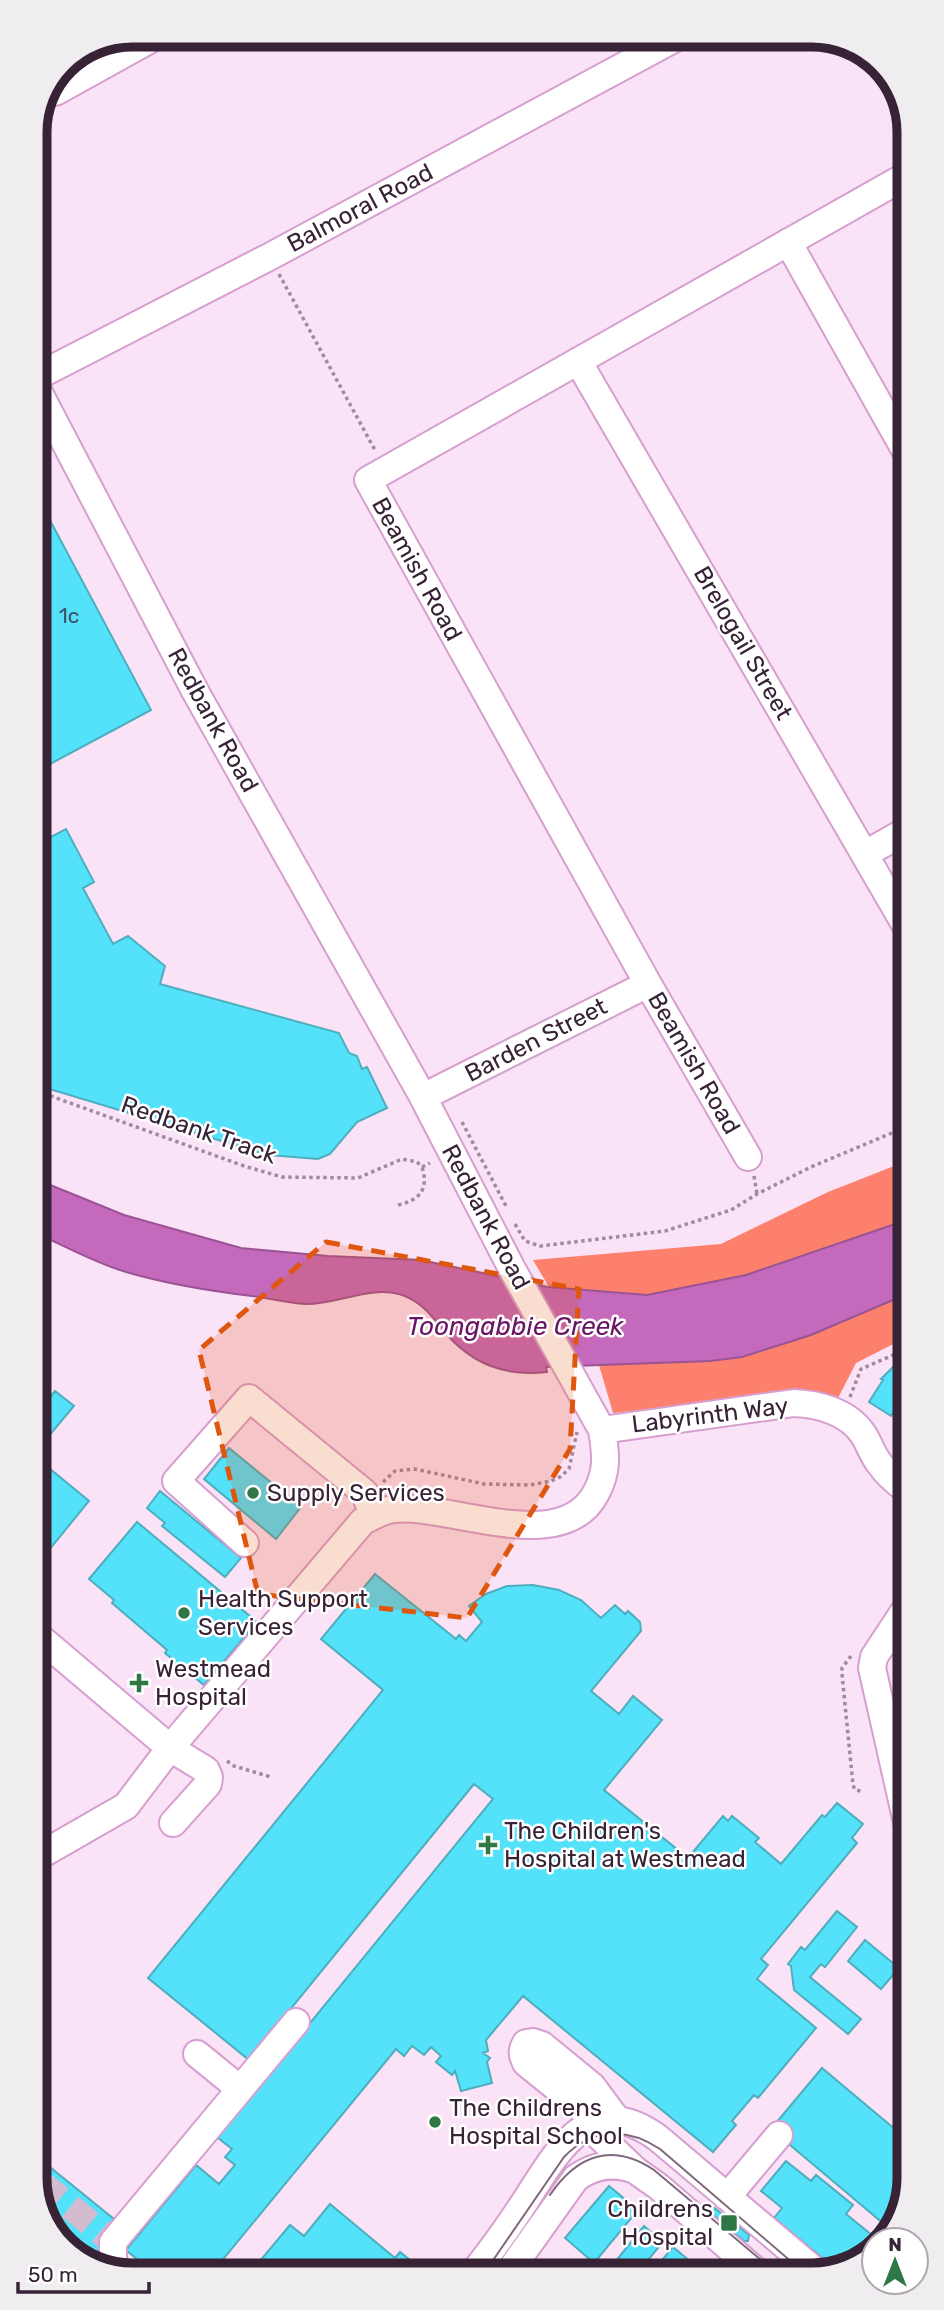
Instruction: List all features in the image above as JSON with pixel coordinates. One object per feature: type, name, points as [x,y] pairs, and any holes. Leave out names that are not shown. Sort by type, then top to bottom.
[{"type":"highway","points":[[65,80],[123,48]]},
{"type":"street","name":"Balmoral Road","points":[[47,371],[269,257],[659,47]]},
{"type":"street","name":"Beamish Road","points":[[748,1157],[648,984],[368,480],[897,181]]},
{"type":"street","points":[[788,242],[897,436]]},
{"type":"street","name":"Brelogail Street","points":[[578,361],[897,910]]},
{"type":"street","name":"Redbank Road","points":[[47,408],[195,691],[423,1097],[511,1267],[572,1376],[590,1429],[607,1458],[600,1486],[590,1504],[572,1519],[541,1526],[422,1509],[390,1509],[373,1516]]},
{"type":"street","points":[[865,854],[897,836]]},
{"type":"street","name":"Barden Street","points":[[423,1097],[648,984]]},
{"type":"street","points":[[47,1851],[126,1806],[170,1748],[363,1521],[373,1516],[365,1493],[249,1398],[176,1481],[245,1543]]},
{"type":"street","name":"Labyrinth Way","points":[[590,1429],[794,1403],[825,1407],[842,1415],[862,1432],[879,1464],[897,1481]]},
{"type":"street","points":[[897,1623],[874,1657],[872,1668],[897,1778]]},
{"type":"street","points":[[47,1644],[170,1748],[206,1770],[208,1784],[173,1823]]},
{"type":"street","points":[[113,2260],[113,2242],[296,2022]]},
{"type":"street","points":[[618,2121],[592,2086],[542,2045],[526,2043],[522,2049],[526,2063],[583,2109],[598,2135],[635,2170],[747,2263]]},
{"type":"street","points":[[197,2054],[240,2089]]},
{"type":"street","points":[[481,2263],[569,2139],[590,2124],[618,2121],[645,2129],[806,2263]]},
{"type":"street","points":[[727,2197],[779,2135]]},
{"type":"street","points":[[515,2263],[576,2178],[592,2169],[609,2165],[635,2170]]},
{"type":"path","points":[[269,257],[386,470]]},
{"type":"path","name":"Redbank Track","points":[[47,1095],[244,1166],[282,1177],[358,1178],[402,1159],[417,1162],[422,1167]]},
{"type":"path","points":[[457,1113],[510,1214]]},
{"type":"path","points":[[515,1223],[525,1241],[540,1246],[664,1231],[731,1210],[811,1167],[897,1131]]},
{"type":"path","points":[[398,1205],[407,1203],[422,1192],[425,1185],[422,1167],[430,1163]]},
{"type":"path","points":[[842,1415],[861,1368],[897,1353]]},
{"type":"path","points":[[377,1488],[395,1471],[415,1469],[484,1484],[530,1485],[551,1480],[560,1477],[569,1469],[590,1429]]},
{"type":"path","points":[[842,1674],[853,1786],[855,1790],[861,1791]]},
{"type":"path","points":[[224,1759],[234,1766],[271,1777]]},
{"type":"highlighted area","points":[[326,1242],[579,1289],[570,1449],[467,1618],[258,1594],[199,1350]]},
{"type":"shaded area","points":[[897,1165],[897,1223],[746,1275],[647,1295],[549,1287],[533,1260],[721,1244],[828,1192]]},
{"type":"shaded area","points":[[897,1298],[897,1342],[856,1363],[837,1400],[806,1393],[613,1413],[599,1365],[710,1361],[742,1357],[849,1319]]},
{"type":"water","name":"Toongabbie Creek","points":[[47,1184],[124,1215],[241,1248],[328,1256],[421,1260],[548,1287],[647,1295],[746,1275],[897,1223],[897,1298],[811,1335],[742,1357],[710,1361],[546,1367],[547,1372],[532,1373],[503,1370],[477,1360],[454,1342],[424,1309],[399,1294],[376,1292],[317,1304],[298,1303],[173,1284],[103,1264],[47,1238]]},
{"type":"building","points":[[47,515],[151,710],[47,766]]},
{"type":"building","points":[[66,829],[94,882],[83,888],[113,944],[128,936],[165,966],[160,984],[339,1033],[349,1053],[357,1056],[362,1069],[367,1067],[387,1108],[357,1122],[330,1154],[318,1159],[268,1155],[47,1088],[47,830],[51,837]]},
{"type":"building","points":[[897,1363],[897,1407],[891,1416],[869,1402],[883,1380],[881,1379]]},
{"type":"building","points":[[55,1391],[74,1406],[47,1438],[47,1401]]},
{"type":"building","name":"Supply Services","points":[[229,1448],[301,1507],[276,1539],[204,1479]]},
{"type":"building","points":[[47,1466],[89,1501],[47,1552]]},
{"type":"building","points":[[160,1491],[241,1558],[225,1577],[162,1526],[165,1523],[147,1508]]},
{"type":"building","name":"Health Support Services","points":[[137,1522],[257,1622],[204,1685],[189,1673],[187,1676],[164,1669],[172,1659],[165,1653],[167,1650],[112,1603],[114,1600],[89,1579]]},
{"type":"building","points":[[375,1574],[456,1639],[459,1635],[466,1641],[482,1622],[469,1606],[486,1594],[507,1586],[533,1585],[559,1590],[581,1600],[601,1618],[615,1605],[625,1614],[628,1611],[640,1622],[641,1631],[591,1691],[619,1714],[633,1696],[662,1720],[604,1790],[688,1858],[723,1816],[728,1821],[732,1816],[759,1838],[755,1842],[781,1864],[822,1815],[825,1817],[837,1803],[863,1824],[852,1838],[857,1843],[761,1959],[768,1965],[757,1979],[816,2028],[758,2098],[754,2095],[732,2121],[736,2125],[713,2152],[523,1996],[486,2040],[488,2051],[483,2053],[490,2058],[487,2062],[492,2083],[461,2091],[455,2071],[452,2075],[436,2062],[441,2056],[431,2047],[424,2055],[412,2046],[404,2056],[396,2049],[220,2263],[142,2263],[126,2250],[196,2165],[219,2184],[235,2165],[225,2157],[232,2149],[217,2137],[493,1799],[474,1784],[249,2060],[148,1978],[383,1690],[321,1639]]},
{"type":"building","points":[[897,1691],[897,1743],[884,1694]]},
{"type":"building","points":[[837,1911],[857,1927],[825,1967],[821,1964],[810,1977],[861,2019],[848,2034],[794,1990],[791,1966],[788,1964],[801,1947],[805,1950]]},
{"type":"building","points":[[865,1940],[897,1966],[897,1970],[881,1989],[848,1961]]},
{"type":"building","points":[[822,2068],[897,2131],[896,2189],[883,2223],[771,2129]]},
{"type":"building","points":[[786,2161],[811,2181],[816,2175],[853,2205],[846,2214],[861,2226],[860,2247],[826,2261],[774,2218],[782,2208],[761,2191]]},
{"type":"building","points":[[47,2165],[120,2224],[95,2253],[80,2245],[56,2215],[48,2189]]},
{"type":"building","points":[[609,2186],[638,2210],[594,2263],[565,2238]]},
{"type":"building","points":[[708,2203],[749,2235],[748,2241],[744,2241],[706,2209]]},
{"type":"building","points":[[330,2204],[395,2258],[400,2252],[414,2263],[258,2263],[290,2225],[304,2236]]},
{"type":"building","points":[[644,2226],[663,2242],[646,2263],[614,2263]]},
{"type":"building","points":[[673,2247],[691,2262],[690,2263],[660,2263]]},
{"type":"tunnel","points":[[48,2189],[113,2242]]},
{"type":"tram line","points":[[491,2263],[564,2157],[586,2140],[610,2134],[635,2137],[660,2149],[793,2263]]},
{"type":"tram line","points":[[550,2195],[560,2181],[584,2162],[596,2157],[624,2156],[654,2170],[765,2263]]},
{"type":"place","name":"Supply Services","points":[[253,1493]]},
{"type":"place","name":"Health Support Services","points":[[184,1613]]},
{"type":"place","name":"Westmead Hospital","points":[[139,1683]]},
{"type":"place","name":"The Children's Hospital at Westmead","points":[[488,1845]]},
{"type":"place","name":"The Childrens Hospital School","points":[[435,2122]]},
{"type":"place","name":"Childrens Hospital","points":[[729,2223]]}]
